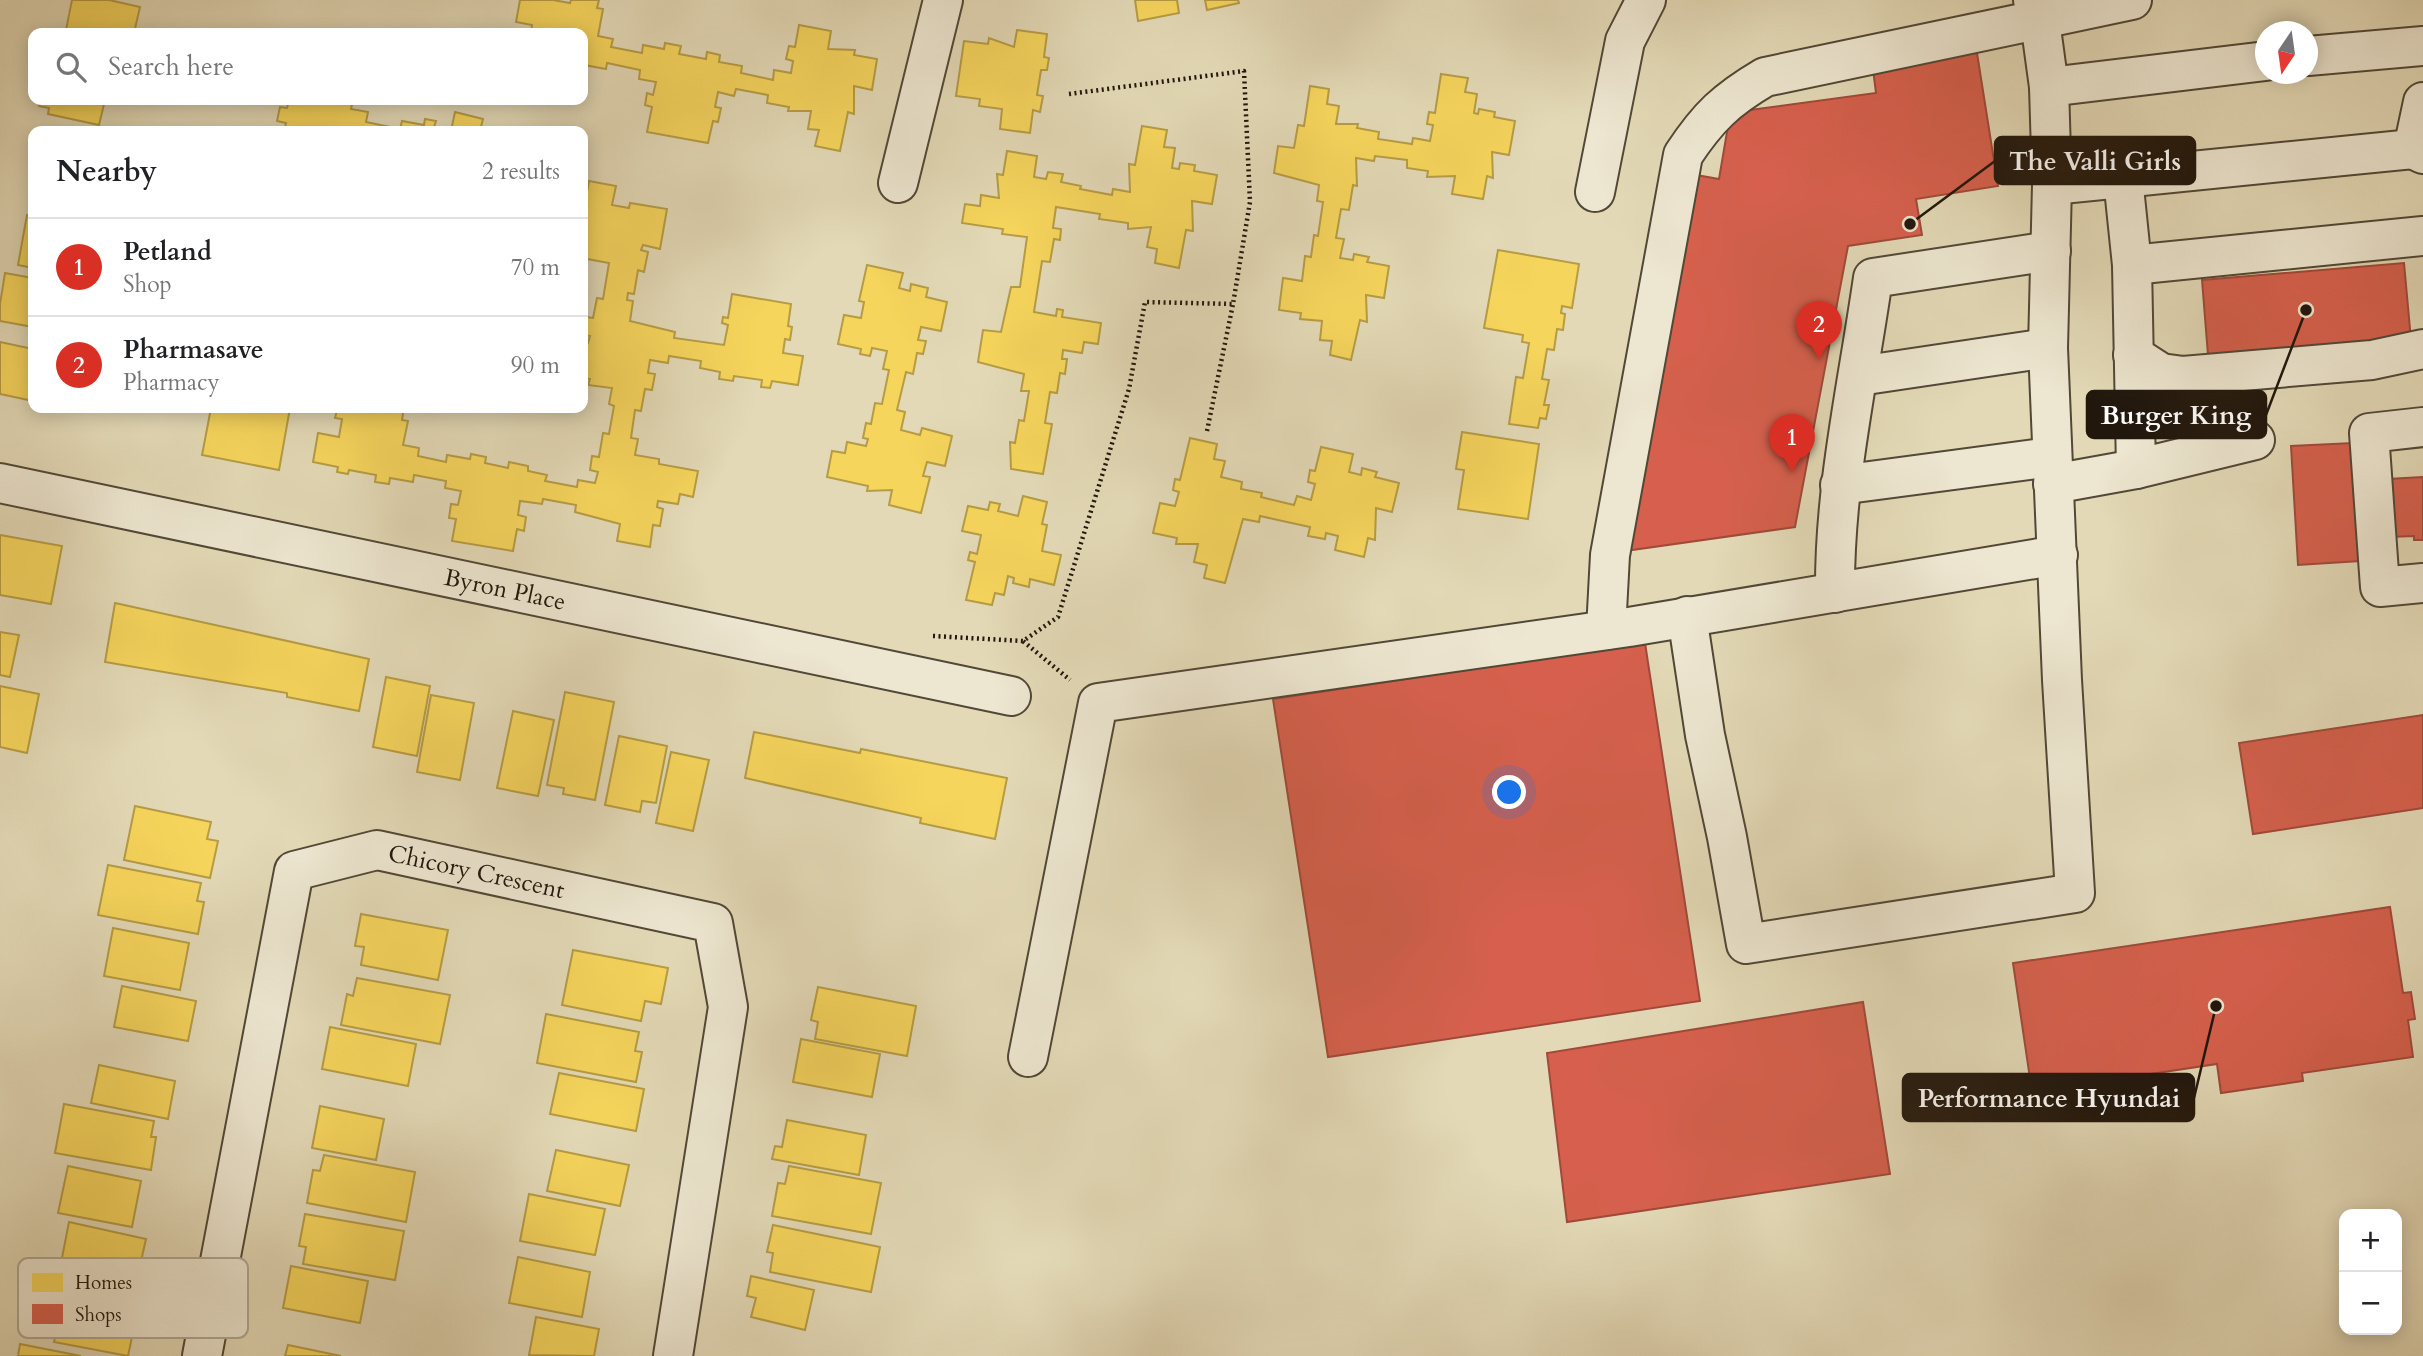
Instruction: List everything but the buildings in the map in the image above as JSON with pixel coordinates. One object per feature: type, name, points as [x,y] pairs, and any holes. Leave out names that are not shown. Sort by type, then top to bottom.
[{"type":"street","points":[[898,183],[943,0]]},
{"type":"street","points":[[1595,192],[1625,41],[1646,0]]},
{"type":"street","points":[[1606,630],[1610,555],[1683,155],[1703,125],[1733,96],[1765,77],[2036,10],[2132,0]]},
{"type":"street","points":[[1687,616],[1704,735],[1727,837],[1745,944],[2075,893],[2062,680],[2048,348],[2052,185],[2049,87],[2036,10]]},
{"type":"street","points":[[2318,55],[2423,46]]},
{"type":"street","points":[[2049,87],[2255,62]]},
{"type":"street","points":[[2052,185],[2123,178],[2420,129]]},
{"type":"street","points":[[2123,178],[2132,265],[2136,469]]},
{"type":"street","points":[[2132,265],[2423,236]]},
{"type":"street","points":[[1835,593],[1834,544],[1840,485],[1873,278],[2051,251]]},
{"type":"street","points":[[1859,376],[2048,348]]},
{"type":"street","points":[[2133,355],[2161,373],[2183,376],[2372,360],[2423,349]]},
{"type":"street","points":[[2423,426],[2370,433],[2380,587],[2423,583]]},
{"type":"street","points":[[1840,485],[2052,470],[2136,469],[2255,440]]},
{"type":"street","name":"Byron Place","points":[[0,483],[1011,696]]},
{"type":"street","points":[[1028,1058],[1098,703],[1606,630],[2058,555]]},
{"type":"street","name":"Chicory Crescent","points":[[221,1258],[294,871],[377,850],[713,923],[728,1007],[673,1356]]},
{"type":"street","name":"Chicory Crescent","points":[[202,1356],[205,1338]]},
{"type":"path","points":[[1069,94],[1244,71],[1250,202],[1233,304],[1207,430]]},
{"type":"path","points":[[1098,703],[1023,641],[1058,617],[1129,389],[1145,302],[1233,304]]},
{"type":"place","name":"The Valli Girls","points":[[1910,224]]},
{"type":"place","name":"Burger King","points":[[2306,310]]},
{"type":"place","name":"Pharmasave","points":[[1819,359]]},
{"type":"place","name":"Petland","points":[[1792,472]]},
{"type":"place","name":"Performance Hyundai","points":[[2216,1006]]}]
